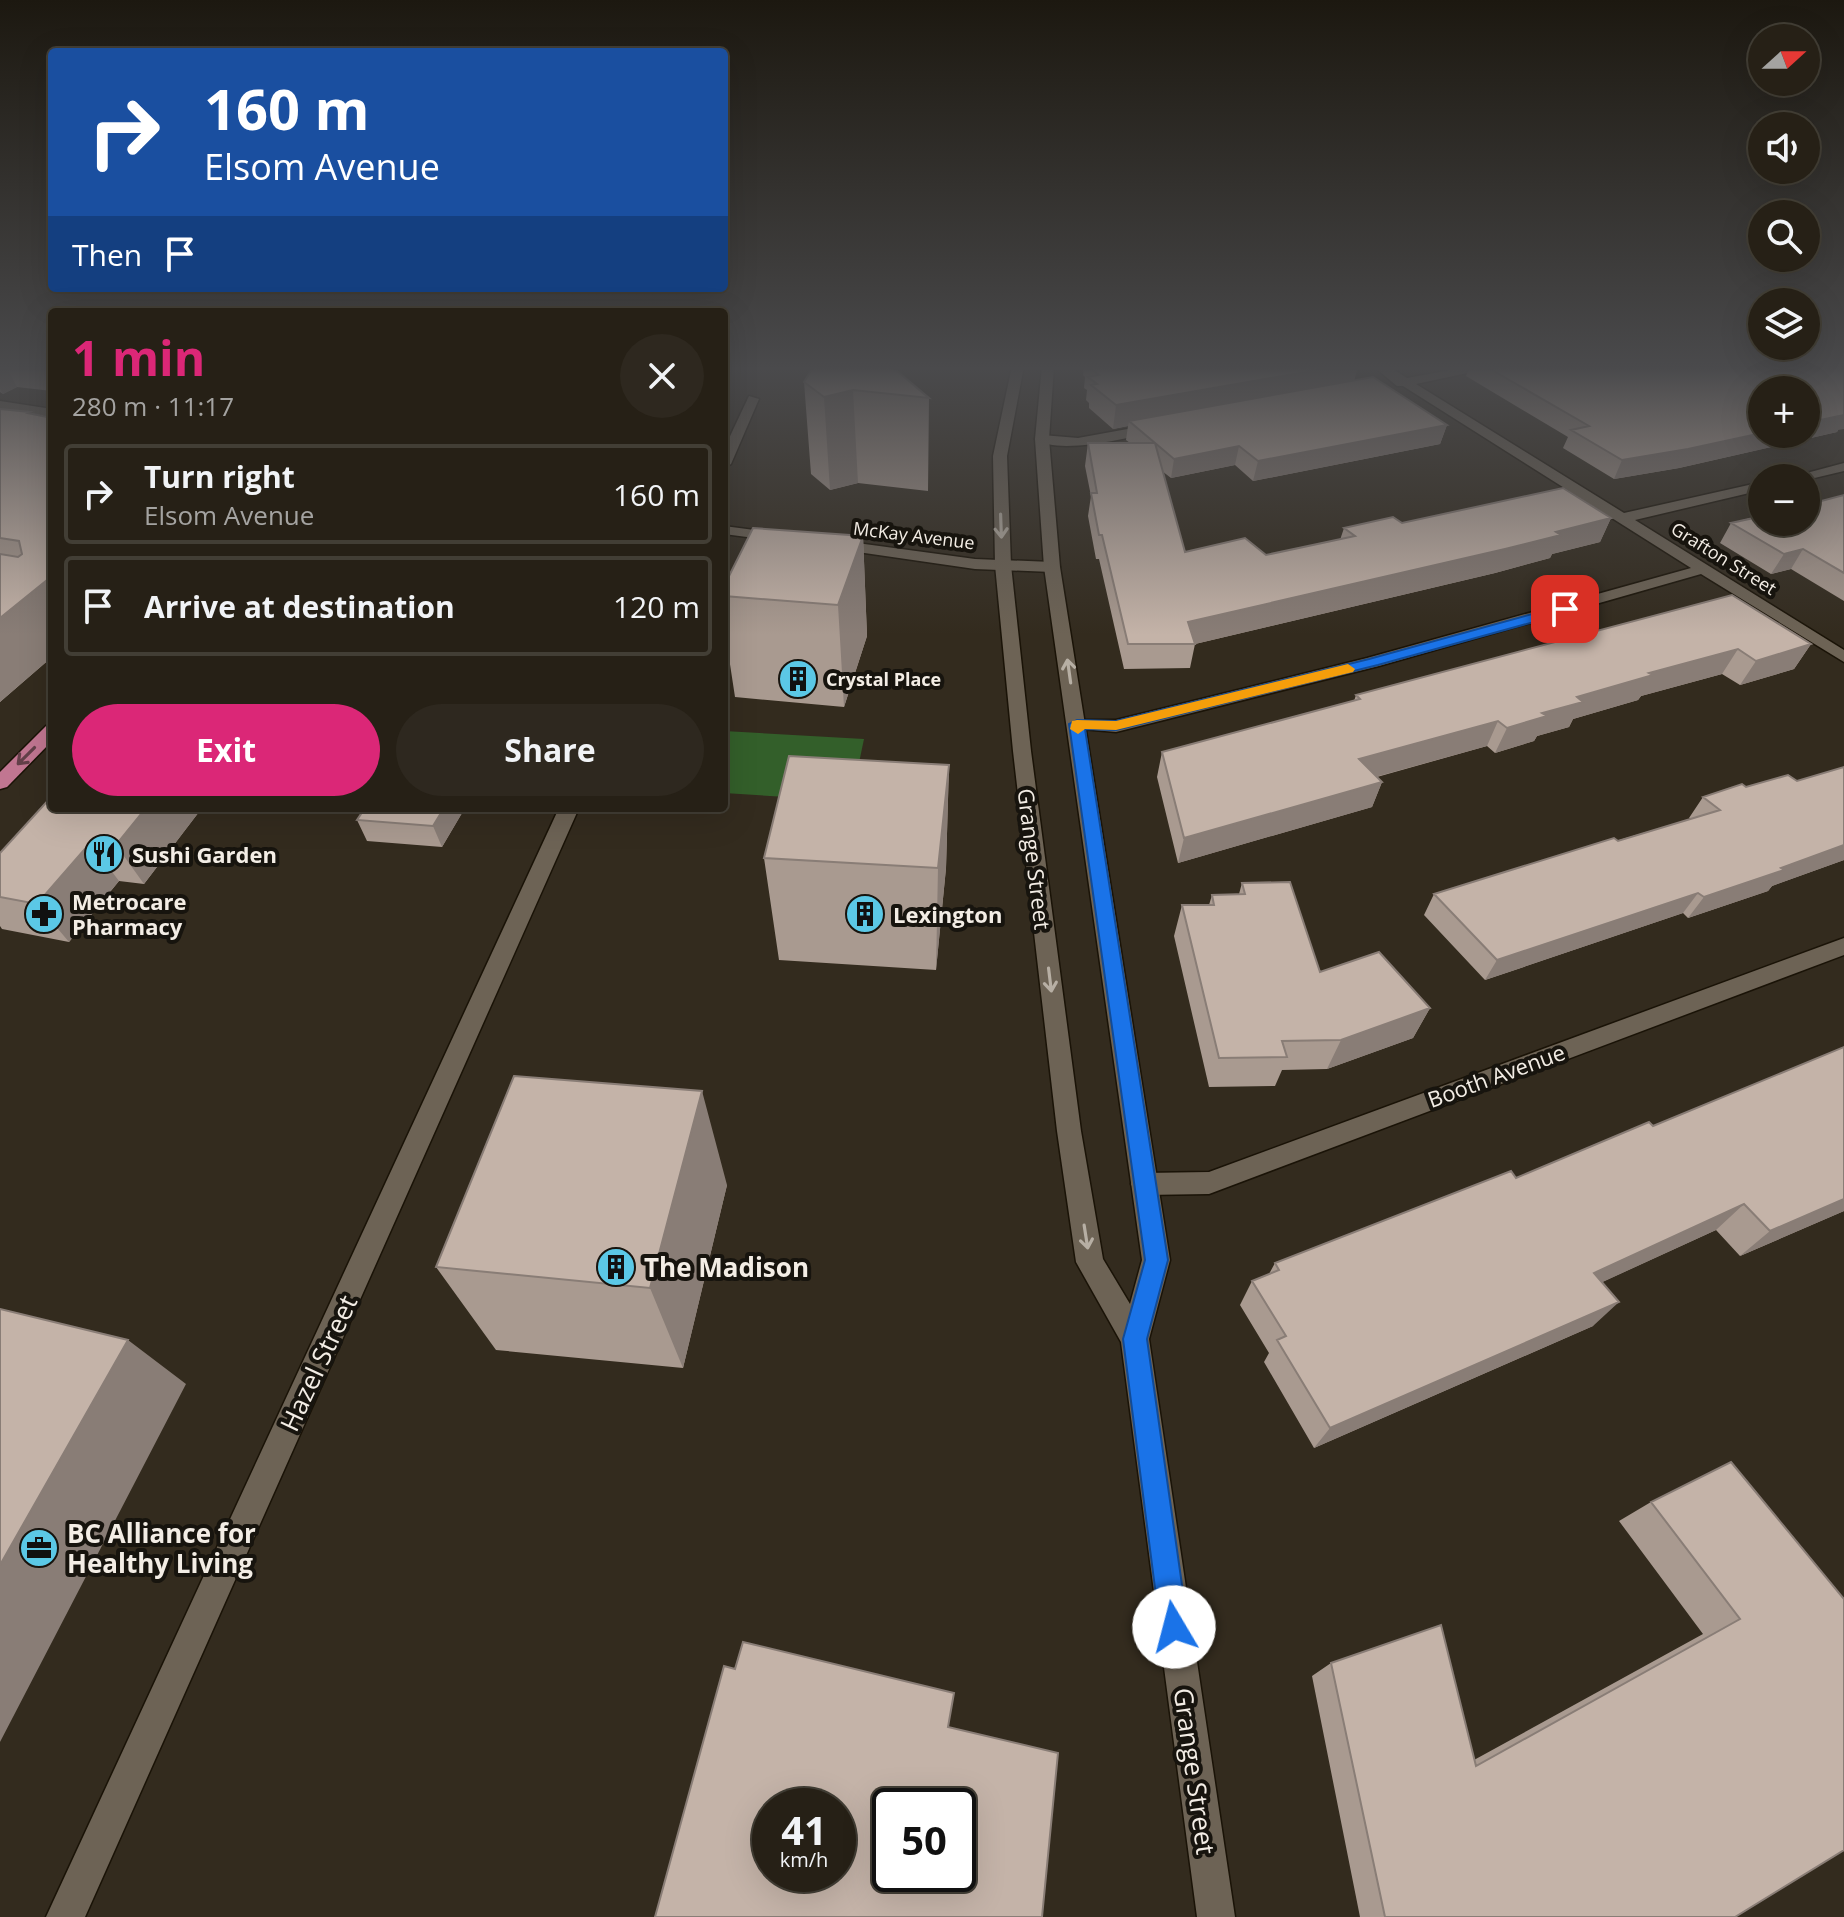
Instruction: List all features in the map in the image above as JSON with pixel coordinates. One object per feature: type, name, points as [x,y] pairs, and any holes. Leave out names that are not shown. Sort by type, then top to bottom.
[{"type":"main road","points":[[0,783],[48,734]]},
{"type":"street","name":"Grange Street","points":[[1000,455],[1003,565],[1065,1100],[1090,1262],[1135,1339],[1216,1917]]},
{"type":"street","name":"Grange Street","points":[[1043,455],[1052,567],[1156,1260],[1135,1339]]},
{"type":"street","name":"Grafton Street","points":[[1518,455],[1844,657]]},
{"type":"street","points":[[1820,472],[1844,467]]},
{"type":"street","points":[[1623,518],[1748,489]]},
{"type":"street","name":"McKay Avenue","points":[[728,531],[1003,565],[1052,567]]},
{"type":"street","points":[[1077,724],[1116,726],[1343,670],[1703,569]]},
{"type":"street","name":"Hazel Street","points":[[65,1917],[567,812]]},
{"type":"street","name":"Booth Avenue","points":[[1144,1184],[1209,1183],[1844,946]]},
{"type":"green space","points":[[728,731],[864,739],[851,801],[728,793]]},
{"type":"building","points":[[0,455],[48,455],[48,579],[0,618],[0,554],[18,557],[22,554],[19,541],[0,538]]},
{"type":"building","points":[[1090,455],[1158,455],[1185,552],[1245,538],[1266,555],[1355,536],[1344,528],[1393,517],[1402,523],[1563,488],[1611,518],[1505,549],[1188,622],[1195,644],[1128,644],[1102,535],[1099,535],[1091,493],[1097,493]]},
{"type":"building","points":[[1251,455],[1287,455],[1258,461]]},
{"type":"building","points":[[1614,455],[1649,455],[1622,460]]},
{"type":"building","points":[[1844,495],[1844,573],[1803,549],[1784,554],[1753,536],[1820,536],[1820,501]]},
{"type":"building","points":[[1748,519],[1748,533],[1731,523]]},
{"type":"building","points":[[753,528],[863,536],[838,605],[728,596],[728,578]]},
{"type":"building","points":[[1732,595],[1811,644],[1756,661],[1738,649],[1649,673],[1653,675],[1577,697],[1583,702],[1542,713],[1547,716],[1507,728],[1498,721],[1359,759],[1382,782],[1184,838],[1162,752],[1360,699],[1356,695]]},
{"type":"building","points":[[789,756],[949,765],[938,868],[764,858]]},
{"type":"building","points":[[1844,767],[1844,845],[1781,868],[1784,870],[1704,897],[1698,893],[1497,960],[1434,894],[1614,838],[1618,841],[1720,810],[1703,797],[1742,784],[1746,787],[1788,775],[1797,781]]},
{"type":"building","points":[[48,800],[48,812],[143,812],[116,845],[90,843],[37,904],[0,897],[0,853]]},
{"type":"building","points":[[362,812],[442,812],[433,826],[357,820]]},
{"type":"building","points":[[1290,882],[1320,972],[1379,952],[1430,1008],[1341,1040],[1282,1041],[1287,1057],[1219,1058],[1182,905],[1214,905],[1212,895],[1245,894],[1242,883]]},
{"type":"building","points":[[1844,1047],[1844,1199],[1770,1231],[1744,1204],[1594,1273],[1619,1302],[1330,1428],[1277,1340],[1286,1336],[1252,1281],[1279,1270],[1275,1263],[1511,1171],[1516,1178],[1649,1122],[1653,1126]]},
{"type":"building","points":[[514,1076],[702,1091],[650,1288],[436,1267]]},
{"type":"building","points":[[0,1309],[128,1340],[0,1565]]},
{"type":"building","points":[[1731,1462],[1844,1599],[1844,1850],[1735,1917],[1385,1917],[1331,1663],[1441,1625],[1476,1766],[1740,1619],[1651,1502]]},
{"type":"building","points":[[743,1642],[954,1693],[948,1727],[1058,1753],[1042,1917],[655,1917],[724,1666],[735,1669]]},
{"type":"slow traffic","points":[[1078,729],[1077,724],[1116,726],[1348,669]]},
{"type":"place","name":"Crystal Place","points":[[798,679]]},
{"type":"place","name":"Sushi Garden","points":[[104,854]]},
{"type":"place","name":"Metrocare Pharmacy","points":[[44,914]]},
{"type":"place","name":"Lexington","points":[[865,914]]},
{"type":"place","name":"The Madison","points":[[616,1267]]},
{"type":"place","name":"BC Alliance for Healthy Living","points":[[39,1548]]},
{"type":"route","points":[[1174,1627],[1135,1339],[1156,1260],[1077,724],[1116,726],[1373,662],[1565,609]]}]
